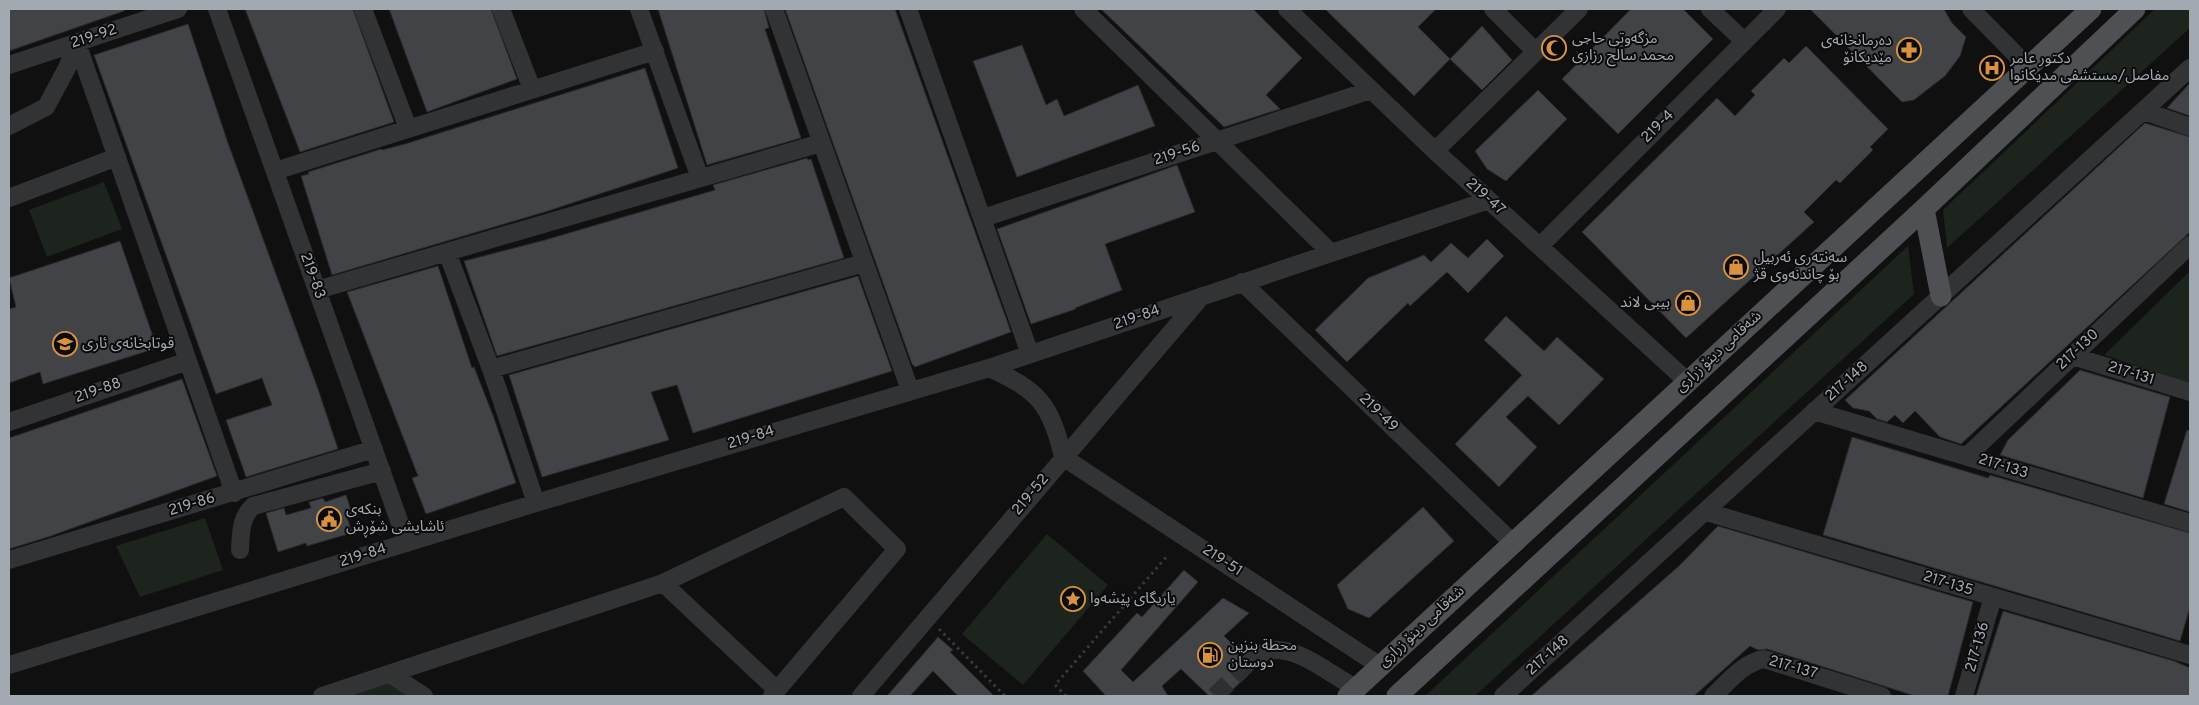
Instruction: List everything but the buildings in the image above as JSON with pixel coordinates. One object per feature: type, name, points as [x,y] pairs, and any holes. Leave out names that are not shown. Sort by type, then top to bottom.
[{"type":"main road","name":"شەقامی دینۆ زراری","points":[[1352,692],[2092,9]]},
{"type":"main road","points":[[1397,696],[1924,209],[2135,9]]},
{"type":"main road","points":[[1924,209],[1941,296]]},
{"type":"street","name":"219-92","points":[[9,65],[178,9]]},
{"type":"street","name":"219-83","points":[[217,9],[407,543]]},
{"type":"street","points":[[363,9],[408,128]]},
{"type":"street","points":[[501,9],[532,89]]},
{"type":"street","points":[[640,9],[700,178]]},
{"type":"street","points":[[774,9],[910,390]]},
{"type":"street","points":[[908,9],[1030,354]]},
{"type":"street","points":[[1083,9],[1331,253]]},
{"type":"street","points":[[1493,9],[1536,52]]},
{"type":"street","points":[[1435,151],[1579,9]]},
{"type":"street","points":[[1710,9],[1744,41]]},
{"type":"street","name":"219-4","points":[[1540,246],[1776,9]]},
{"type":"street","points":[[1971,9],[2028,67]]},
{"type":"street","name":"219-47","points":[[1298,12],[1371,90],[1435,151],[1687,382]]},
{"type":"street","points":[[9,126],[46,107],[67,68],[77,43]]},
{"type":"street","points":[[77,43],[234,493]]},
{"type":"street","points":[[275,171],[655,51]]},
{"type":"street","name":"217-148","points":[[1504,696],[2190,68]]},
{"type":"street","name":"219-56","points":[[983,218],[1371,90]]},
{"type":"street","points":[[2144,111],[2190,127]]},
{"type":"street","points":[[317,290],[821,143]]},
{"type":"street","points":[[9,198],[117,157]]},
{"type":"street","name":"219-84","points":[[9,665],[536,503],[988,368],[1489,200]]},
{"type":"street","name":"217-130","points":[[1967,456],[2190,245]]},
{"type":"street","points":[[447,252],[491,369],[536,503]]},
{"type":"street","points":[[491,369],[864,263]]},
{"type":"street","name":"219-49","points":[[1242,282],[1513,543]]},
{"type":"street","name":"219-52","points":[[861,696],[1202,296]]},
{"type":"street","name":"217-131","points":[[2072,356],[2190,392]]},
{"type":"street","name":"219-88","points":[[9,422],[188,361]]},
{"type":"street","points":[[988,368],[1018,382],[1034,393],[1046,408],[1058,433],[1063,457]]},
{"type":"street","name":"217-133","points":[[1814,411],[2190,524]]},
{"type":"street","name":"219-86","points":[[9,560],[374,449]]},
{"type":"street","name":"219-51","points":[[1063,457],[1380,666]]},
{"type":"street","points":[[240,550],[245,514],[253,506],[382,471]]},
{"type":"street","points":[[322,696],[663,583],[844,497],[897,549],[774,693],[663,583]]},
{"type":"street","name":"217-135","points":[[1707,512],[2190,655]]},
{"type":"street","name":"217-136","points":[[1964,696],[1993,598]]},
{"type":"street","points":[[1250,661],[1266,651],[1284,650],[1307,658],[1339,680],[1352,692]]},
{"type":"street","name":"217-137","points":[[1713,696],[1745,667],[1757,660],[1764,659],[1882,696]]},
{"type":"street","points":[[390,674],[424,696]]},
{"type":"path","points":[[1066,696],[1055,685],[1168,555]]},
{"type":"path","points":[[928,617],[1006,696]]},
{"type":"shaded area","points":[[2155,9],[2190,9],[2190,28],[1947,248],[1943,210]]},
{"type":"shaded area","points":[[104,182],[122,229],[47,257],[29,210]]},
{"type":"shaded area","points":[[1908,246],[1914,294],[1475,696],[1425,696]]},
{"type":"shaded area","points":[[2190,271],[2190,384],[2104,355]]},
{"type":"shaded area","points":[[205,518],[223,570],[140,597],[116,546]]},
{"type":"shaded area","points":[[1047,534],[1108,585],[1023,685],[962,634]]},
{"type":"shaded area","points":[[388,681],[411,696],[345,696]]},
{"type":"tunnel","points":[[1215,696],[1250,661]]},
{"type":"place","name":"مزگەوتی حاجی محمد سالح رزازی","points":[[1554,48]]},
{"type":"place","name":"دەرمانخانەی مێدیکانۆ","points":[[1909,50]]},
{"type":"place","name":"دكتور عامر مفاصل/مستشفى مديكانوا","points":[[1992,68]]},
{"type":"place","name":"سەنتەری ئەربیل بۆ چاندنەوی قژ","points":[[1736,267]]},
{"type":"place","name":"بيبى لاند","points":[[1688,303]]},
{"type":"place","name":"قوتابخانەی ئاری","points":[[65,344]]},
{"type":"place","name":"بنکەی ئاشایشی شۆڕش","points":[[329,519]]},
{"type":"place","name":"یاریگای پێشەوا","points":[[1073,599]]},
{"type":"place","name":"محطة بنزين دوستان","points":[[1210,655]]}]
